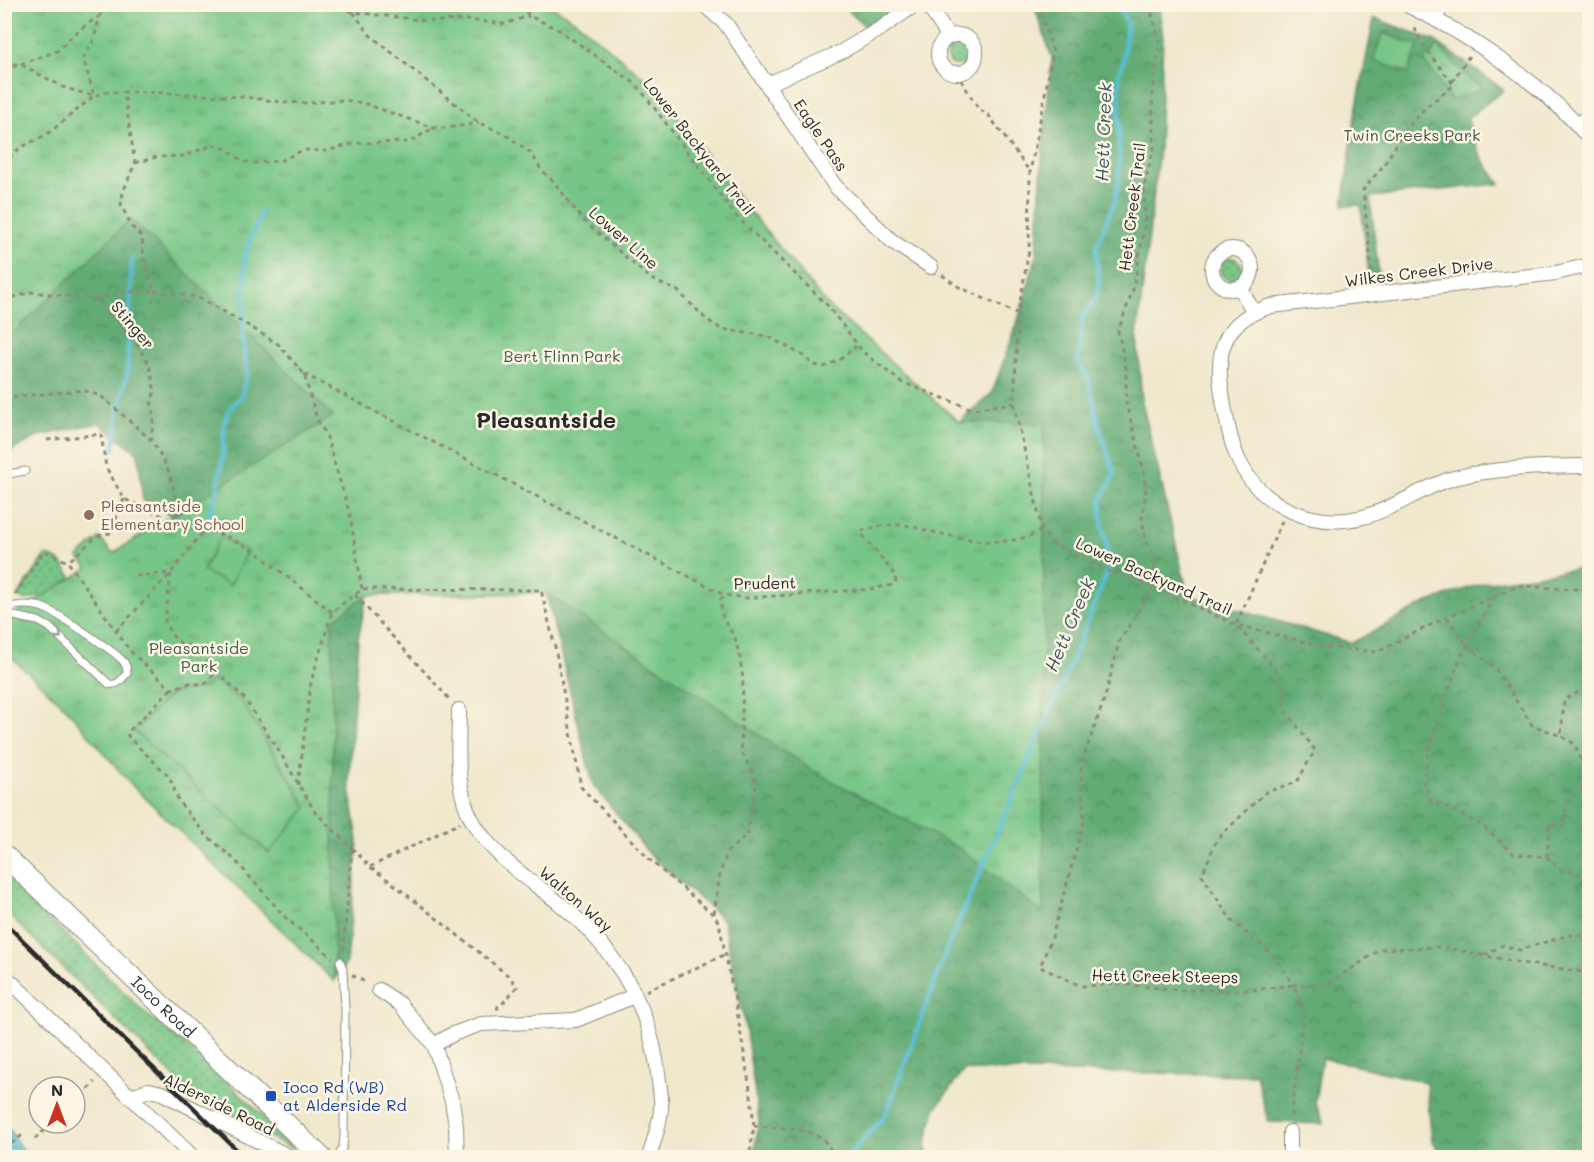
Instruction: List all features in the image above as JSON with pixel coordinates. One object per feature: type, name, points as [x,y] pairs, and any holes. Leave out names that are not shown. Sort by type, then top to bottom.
[{"type":"main road","name":"Ioco Road","points":[[4,855],[322,1158]]},
{"type":"street","name":"Eagle Pass","points":[[703,4],[726,24],[835,186],[893,242],[931,267]]},
{"type":"street","points":[[768,84],[841,52],[916,4]]},
{"type":"street","points":[[927,4],[949,37]]},
{"type":"street","points":[[1405,4],[1436,19],[1492,54],[1518,73],[1579,126],[1590,139]]},
{"type":"street","points":[[1436,19],[1441,4]]},
{"type":"street","points":[[1579,126],[1590,113]]},
{"type":"street","name":"Wilkes Creek Drive","points":[[1253,311],[1288,304],[1556,273],[1590,265]]},
{"type":"street","points":[[1240,287],[1253,311],[1236,324],[1225,342],[1220,361],[1221,385],[1229,431],[1241,464],[1254,484],[1286,509],[1305,517],[1338,522],[1384,510],[1429,487],[1457,477],[1550,466],[1590,466]]},
{"type":"street","name":"Walton Way","points":[[459,710],[458,758],[461,788],[471,818],[483,837],[499,855],[588,927],[621,969],[645,1018],[657,1060],[661,1108],[649,1158]]},
{"type":"street","points":[[4,975],[194,1158]]},
{"type":"street","points":[[379,990],[400,1004],[434,1046],[452,1101],[456,1126],[457,1158]]},
{"type":"street","points":[[434,1046],[468,1028],[500,1022],[576,1020],[634,996]]},
{"type":"street","name":"Alderside Road","points":[[131,1096],[149,1090],[162,1093],[292,1158]]},
{"type":"street","points":[[1290,1132],[1290,1158]]},
{"type":"lane","points":[[4,475],[25,471]]},
{"type":"lane","points":[[20,606],[40,607],[53,613],[114,653],[124,662],[128,673],[120,681],[113,685],[109,684],[49,627],[38,621],[4,612],[20,606]]},
{"type":"lane","points":[[338,1158],[344,1136],[345,1009],[342,965]]},
{"type":"path","points":[[94,96],[83,58],[93,42],[104,4]]},
{"type":"path","points":[[332,4],[352,12],[429,21],[468,20],[504,24],[529,16],[521,4]]},
{"type":"path","points":[[1038,4],[1053,52],[1030,172],[1029,250],[1018,314],[1014,403],[1042,530]]},
{"type":"path","name":"Hett Creek Trail","points":[[1149,4],[1160,42],[1152,96],[1154,148],[1144,186],[1145,225],[1133,290],[1118,331],[1126,369],[1126,402],[1144,472],[1146,494],[1142,517],[1145,537],[1155,562],[1153,587]]},
{"type":"path","name":"Lower Line","points":[[352,12],[370,35],[479,123],[506,134],[531,153],[542,171],[554,182],[583,220],[651,279],[678,291],[706,319],[721,329],[767,336],[804,356],[814,365],[824,367],[841,359],[856,346]]},
{"type":"path","points":[[4,70],[57,51],[79,30],[99,16]]},
{"type":"path","name":"Lower Backyard Trail","points":[[529,16],[556,28],[637,85],[736,216],[828,306],[856,346],[901,382],[972,409],[1014,403]]},
{"type":"path","points":[[1413,24],[1421,42],[1452,83]]},
{"type":"path","points":[[1373,283],[1363,190],[1384,165],[1405,130],[1426,107],[1454,85],[1452,83],[1469,56]]},
{"type":"path","points":[[4,64],[20,64],[65,88],[94,96]]},
{"type":"path","points":[[961,80],[979,110],[987,113],[1030,172]]},
{"type":"path","points":[[4,165],[18,150],[48,133],[94,96],[107,92],[244,97],[308,104],[343,100],[363,103],[434,128],[479,123]]},
{"type":"path","points":[[123,92],[135,163],[123,192],[121,205],[132,227],[142,237],[144,261],[154,291]]},
{"type":"path","points":[[135,163],[157,157],[183,156],[214,145],[227,149],[242,161],[254,163],[280,161],[303,150],[326,151],[356,143],[410,142],[434,128]]},
{"type":"path","points":[[931,267],[959,287],[1018,314]]},
{"type":"path","points":[[95,298],[125,292],[154,291],[198,297],[278,344],[304,374],[723,595]]},
{"type":"path","name":"Stinger","points":[[4,300],[31,292],[95,298],[138,346],[149,364],[155,392],[151,401],[154,417],[151,440]]},
{"type":"path","points":[[304,374],[317,420],[326,434],[350,515],[362,590]]},
{"type":"path","points":[[4,395],[14,397],[83,390],[101,396],[151,440],[166,462],[175,492],[179,524]]},
{"type":"path","points":[[47,440],[101,434],[106,467],[123,499],[179,524],[224,535],[256,552],[332,612]]},
{"type":"path","points":[[68,562],[97,536],[110,533],[123,499]]},
{"type":"path","points":[[1282,520],[1236,625],[1272,665],[1282,681],[1285,710],[1315,750],[1297,782],[1266,792],[1217,839],[1202,875],[1231,920],[1272,954],[1294,985],[1304,1012],[1290,1132]]},
{"type":"path","name":"Prudent","points":[[714,915],[720,873],[728,851],[747,835],[756,786],[753,773],[741,751],[743,679],[735,639],[723,618],[720,601],[723,595],[747,598],[817,594],[871,590],[893,585],[896,575],[861,533],[863,530],[874,527],[900,525],[967,539],[1006,542],[1028,538],[1042,530]]},
{"type":"path","name":"Lower Backyard Trail","points":[[1042,530],[1053,544],[1108,571],[1153,587],[1236,625],[1320,646],[1376,652],[1448,616],[1518,586],[1590,590]]},
{"type":"path","points":[[116,631],[171,573],[203,531]]},
{"type":"path","points":[[14,598],[44,551],[68,562],[130,651],[171,689]]},
{"type":"path","points":[[136,576],[171,573]]},
{"type":"path","points":[[171,573],[165,612],[166,627],[183,646],[190,645],[244,698],[315,812],[370,867],[510,977],[517,987],[498,1006],[497,1016],[500,1022]]},
{"type":"path","name":"Hett Creek Steeps","points":[[1153,587],[1119,642],[1105,697],[1081,765],[1084,822],[1052,937],[1040,967],[1081,986],[1121,984],[1182,990],[1250,990],[1294,985]]},
{"type":"path","points":[[298,785],[311,682],[332,612],[362,590],[541,590],[555,646],[581,787],[651,861],[714,915],[722,932],[754,1126],[749,1158]]},
{"type":"path","points":[[355,595],[459,710]]},
{"type":"path","points":[[1495,596],[1459,660],[1429,747],[1424,783],[1430,799],[1483,826],[1514,854],[1547,856],[1561,870],[1590,876]]},
{"type":"path","points":[[1448,616],[1467,645],[1495,668],[1532,725],[1562,736],[1575,744],[1588,783],[1567,801],[1563,827],[1550,823],[1547,856]]},
{"type":"path","points":[[217,671],[204,685],[190,683],[171,689],[127,733],[129,738],[169,776],[179,802],[205,834],[235,860],[286,918],[328,956],[379,990]]},
{"type":"path","points":[[1562,736],[1564,700],[1586,688],[1590,680]]},
{"type":"path","points":[[370,867],[471,818]]},
{"type":"path","points":[[342,965],[352,848]]},
{"type":"path","points":[[1484,955],[1503,945],[1519,950],[1569,935],[1590,936]]},
{"type":"path","points":[[1294,985],[1328,984],[1381,949],[1442,947],[1590,973]]},
{"type":"path","points":[[634,996],[726,954]]},
{"type":"path","points":[[87,1090],[95,1082]]},
{"type":"path","points":[[754,1126],[795,1129],[815,1134],[826,1140],[832,1150],[831,1158]]},
{"type":"path","points":[[4,1149],[25,1132]]},
{"type":"path","points":[[35,1139],[39,1135]]},
{"type":"green space","name":"Pleasantside Park","points":[[4,5],[550,5],[577,22],[644,78],[682,121],[721,177],[828,306],[959,422],[992,393],[1017,324],[1036,258],[1043,145],[1052,58],[1034,5],[1159,5],[1163,37],[1159,150],[1137,336],[1142,402],[1188,595],[1352,643],[1428,602],[1483,583],[1589,567],[1589,1157],[1443,1157],[1432,1141],[1426,1082],[1322,1058],[1315,1102],[1324,1124],[1268,1122],[1256,1075],[964,1070],[935,1109],[925,1148],[932,1157],[753,1157],[759,1122],[746,1031],[723,920],[651,856],[593,785],[546,593],[367,595],[358,639],[349,781],[358,841],[347,962],[334,981],[128,781],[187,523],[143,501],[138,453],[99,423],[39,436],[5,454]]},
{"type":"green space","name":"Bert Flinn Park","points":[[5,5],[550,5],[577,22],[644,78],[682,121],[721,177],[828,306],[959,422],[1044,423],[1043,913],[960,849],[815,772],[546,593],[367,595],[332,621],[334,981],[128,781],[65,707],[4,651],[5,629],[16,613],[88,568],[78,557],[99,538],[113,553],[333,416],[131,219],[5,341]]},
{"type":"green space","points":[[842,5],[906,5],[866,27]]},
{"type":"green space","name":"Twin Creeks Park","points":[[1374,18],[1435,41],[1504,90],[1467,118],[1481,157],[1500,184],[1370,197],[1379,276],[1369,278],[1361,205],[1343,206],[1355,116]]},
{"type":"green space","points":[[1383,33],[1418,46],[1408,73],[1373,60]]},
{"type":"green space","points":[[958,43],[965,46],[968,56],[962,64],[954,65],[946,55],[951,45]]},
{"type":"green space","points":[[1438,46],[1467,77],[1483,89],[1451,100],[1424,60]]},
{"type":"green space","points":[[1231,258],[1239,261],[1242,269],[1239,277],[1231,280],[1223,277],[1220,269],[1223,261]]},
{"type":"green space","points":[[220,537],[247,551],[230,585],[203,571]]},
{"type":"green space","points":[[46,555],[60,561],[89,602],[62,606],[41,595],[26,600],[18,596]]},
{"type":"green space","points":[[214,679],[241,701],[307,807],[269,853],[134,731],[171,693],[206,687]]},
{"type":"green space","points":[[4,874],[145,1013],[199,1056],[276,1128],[294,1149],[215,1110],[217,1104],[184,1087],[5,911]]},
{"type":"water","points":[[5,1122],[20,1147],[33,1157],[5,1157]]},
{"type":"waterway","name":"Hett Creek","points":[[847,1158],[886,1114],[948,946],[1067,672],[1108,571],[1101,499],[1115,474],[1100,430],[1088,377],[1078,363],[1083,316],[1096,298],[1099,283],[1096,248],[1115,200],[1119,180],[1119,73],[1123,63],[1127,23],[1119,4]]},
{"type":"waterway","points":[[209,516],[218,486],[223,455],[224,424],[229,410],[241,396],[247,374],[243,340],[245,253],[262,211]]},
{"type":"waterway","points":[[114,449],[119,409],[127,374],[132,258]]},
{"type":"railway","points":[[4,922],[245,1158]]},
{"type":"place","name":"Pleasantside Elementary School","points":[[89,515]]},
{"type":"place","name":"Ioco Rd (WB) at Alderside Rd","points":[[271,1096]]},
{"type":"district","name":"Pleasantside","points":[[546,420]]}]
